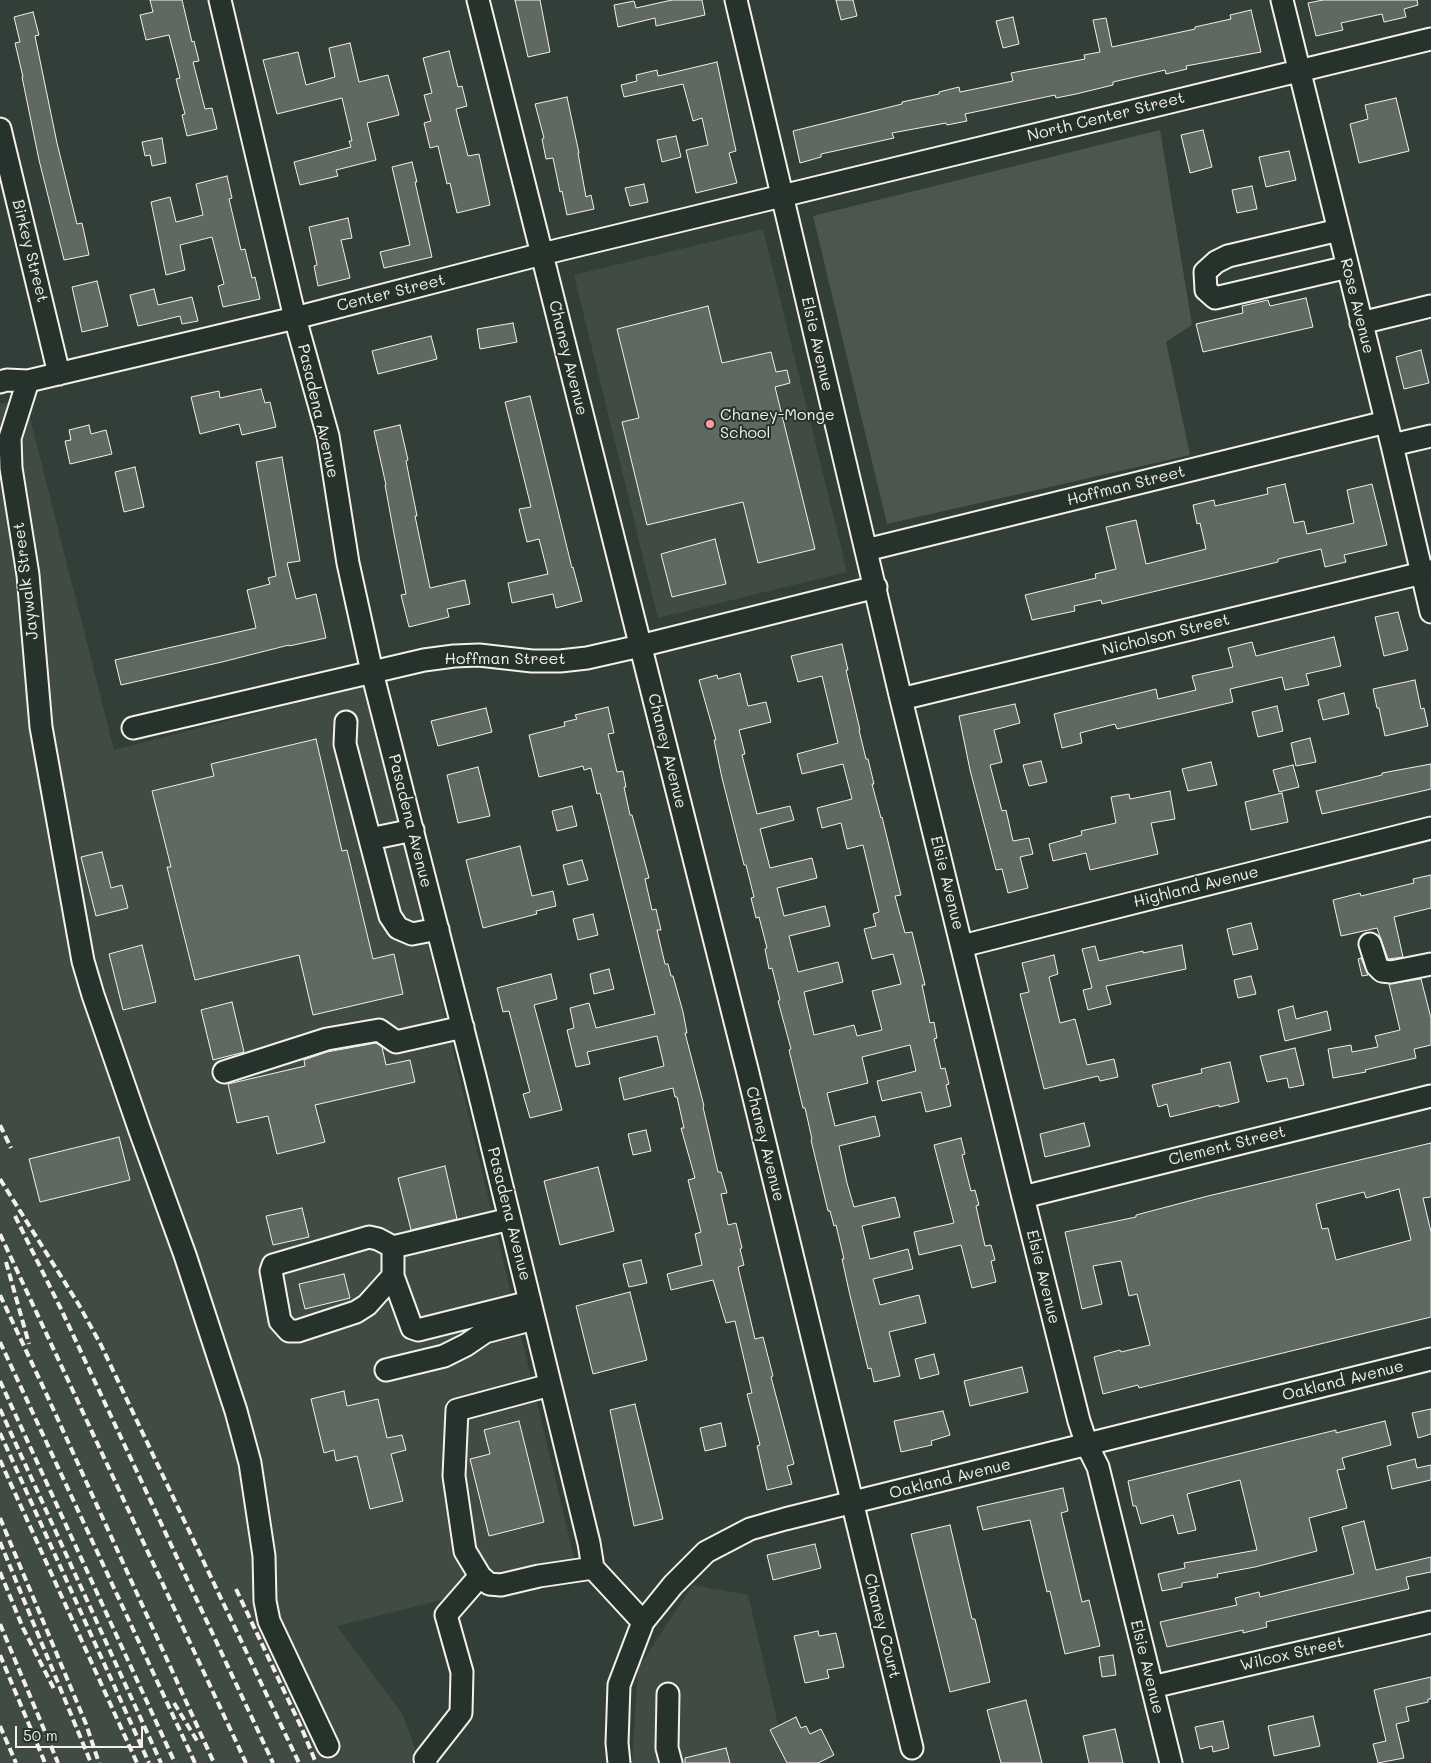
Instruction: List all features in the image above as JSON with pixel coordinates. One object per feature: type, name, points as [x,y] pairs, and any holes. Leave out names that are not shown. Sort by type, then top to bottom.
[{"type":"street","name":"Pasadena Avenue","points":[[220,0],[295,318],[328,436],[348,563],[372,672],[463,1027],[589,1543],[593,1568]]},
{"type":"street","name":"Chaney Avenue","points":[[478,0],[747,1068],[852,1503]]},
{"type":"street","name":"Elsie Avenue","points":[[736,0],[901,699],[1023,1197],[1079,1421],[1087,1445],[1098,1467],[1171,1763]]},
{"type":"street","name":"Rose Avenue","points":[[1282,0],[1361,323],[1426,572],[1431,612]]},
{"type":"street","name":"North Center Street","points":[[781,196],[1431,38]]},
{"type":"street","name":"Birkey Street","points":[[0,129],[59,374]]},
{"type":"street","name":"Center Street","points":[[0,382],[7,380],[28,381],[295,318],[542,254],[781,196]]},
{"type":"street","points":[[1339,230],[1228,256],[1216,262],[1205,272],[1206,290],[1215,298],[1348,267]]},
{"type":"street","points":[[1361,323],[1431,306]]},
{"type":"street","name":"Jaywalk Street","points":[[28,381],[10,438],[10,468],[28,575],[41,727],[83,961],[139,1128],[186,1256],[236,1411],[248,1454],[264,1556],[264,1602],[269,1621],[328,1746]]},
{"type":"street","name":"Hoffman Street","points":[[866,550],[1386,422]]},
{"type":"street","points":[[1392,445],[1431,436]]},
{"type":"street","name":"Nicholson Street","points":[[901,699],[1426,572]]},
{"type":"street","name":"Hoffman Street","points":[[133,728],[424,660],[479,655],[532,661],[560,661],[587,658],[876,587]]},
{"type":"street","points":[[346,722],[346,744],[390,916],[398,928],[412,934],[438,928]]},
{"type":"street","name":"Highland Avenue","points":[[962,946],[1431,828]]},
{"type":"street","points":[[370,839],[413,830]]},
{"type":"street","points":[[1370,944],[1376,966],[1382,971],[1391,972],[1431,964]]},
{"type":"street","points":[[224,1072],[327,1039],[379,1030],[396,1042],[463,1027]]},
{"type":"street","name":"Clement Street","points":[[1023,1197],[1431,1096]]},
{"type":"street","points":[[393,1276],[367,1305],[356,1312],[298,1331],[289,1331],[280,1321],[271,1271],[273,1265],[278,1262],[369,1237],[378,1239],[393,1248],[510,1219]]},
{"type":"street","points":[[393,1248],[393,1276],[412,1328],[418,1330],[532,1310]]},
{"type":"street","points":[[386,1370],[444,1356],[466,1345],[485,1332],[532,1310]]},
{"type":"street","name":"Oakland Avenue","points":[[619,1763],[617,1743],[619,1685],[643,1622],[672,1585],[706,1552],[750,1529],[1431,1359]]},
{"type":"street","points":[[550,1385],[456,1410],[454,1476],[465,1551],[480,1576],[489,1584],[501,1585],[539,1576],[593,1568],[643,1622]]},
{"type":"street","name":"Chaney Court","points":[[852,1503],[912,1748]]},
{"type":"street","points":[[426,1763],[425,1758],[461,1713],[462,1672],[446,1614],[480,1576]]},
{"type":"street","name":"Wilcox Street","points":[[1152,1687],[1431,1622]]},
{"type":"street","points":[[668,1694],[667,1748],[671,1763]]},
{"type":"shaded area","points":[[1160,130],[1192,325],[1166,342],[1190,455],[887,524],[813,216]]},
{"type":"shaded area","name":"Chaney-Monge School","points":[[763,229],[847,572],[658,618],[574,275]]},
{"type":"shaded area","points":[[25,398],[114,750],[366,685],[576,1566],[337,1626],[403,1715],[420,1763],[0,1763],[0,404]]},
{"type":"shaded area","points":[[693,1585],[748,1595],[787,1763],[632,1763],[638,1668]]},
{"type":"building","points":[[150,0],[182,0],[192,42],[194,41],[199,61],[193,62],[205,109],[212,108],[217,129],[187,136],[182,115],[185,114],[176,79],[180,78],[169,35],[146,40],[140,15],[153,12]]},
{"type":"building","points":[[515,0],[540,0],[550,52],[528,57]]},
{"type":"building","points":[[672,0],[702,0],[705,15],[656,26],[655,18],[618,27],[614,5],[634,1],[636,8]]},
{"type":"building","points":[[836,0],[853,0],[857,16],[841,20]]},
{"type":"building","points":[[1323,0],[1417,0],[1418,5],[1404,9],[1406,17],[1384,22],[1382,14],[1341,23],[1343,30],[1316,36],[1308,3]]},
{"type":"building","points":[[1251,10],[1261,52],[1186,66],[1187,69],[1166,74],[1165,70],[1113,82],[1113,85],[1076,94],[1056,98],[1055,95],[965,114],[967,121],[892,133],[894,138],[821,154],[821,157],[800,163],[793,131],[902,104],[902,102],[939,94],[939,92],[959,87],[960,92],[1013,81],[1011,73],[1085,59],[1084,55],[1100,52],[1093,20],[1106,18],[1112,47],[1195,29],[1195,27],[1231,19],[1230,15]]},
{"type":"building","points":[[33,12],[39,35],[35,36],[57,143],[77,224],[82,223],[89,255],[64,260],[39,160],[15,43],[20,42],[14,17]]},
{"type":"building","points":[[1013,17],[1019,44],[1003,48],[996,21]]},
{"type":"building","points":[[350,43],[359,82],[388,75],[399,115],[367,123],[376,160],[336,170],[338,176],[300,185],[294,162],[351,147],[349,141],[352,141],[342,98],[277,114],[263,60],[298,52],[306,85],[335,77],[329,48]]},
{"type":"building","points":[[449,51],[458,87],[462,86],[467,106],[456,109],[468,156],[479,154],[490,205],[457,213],[450,183],[447,184],[438,146],[430,148],[424,123],[431,121],[424,95],[432,93],[423,58]]},
{"type":"building","points":[[717,62],[736,151],[729,153],[737,183],[696,193],[686,150],[708,145],[702,118],[693,121],[683,84],[624,97],[621,85],[637,81],[636,75],[657,70],[658,76]]},
{"type":"building","points":[[567,97],[586,197],[591,195],[594,209],[567,215],[553,158],[546,159],[542,139],[544,138],[535,104]]},
{"type":"building","points":[[1396,98],[1409,151],[1359,163],[1350,124],[1368,119],[1365,105]]},
{"type":"building","points":[[1203,130],[1212,167],[1190,173],[1181,135]]},
{"type":"building","points":[[676,136],[681,157],[662,162],[657,140]]},
{"type":"building","points":[[162,138],[166,163],[152,166],[150,155],[145,156],[142,142]]},
{"type":"building","points":[[1289,151],[1296,180],[1266,187],[1259,157]]},
{"type":"building","points":[[412,162],[432,257],[384,268],[380,252],[410,245],[392,167]]},
{"type":"building","points":[[227,176],[232,198],[229,199],[241,250],[245,249],[252,278],[255,277],[260,299],[223,307],[218,286],[224,284],[212,237],[180,245],[185,270],[166,275],[151,202],[170,197],[176,222],[203,215],[196,184]]},
{"type":"building","points":[[644,184],[648,202],[630,206],[625,188]]},
{"type":"building","points":[[1252,186],[1257,209],[1237,213],[1232,190]]},
{"type":"building","points":[[348,218],[352,238],[341,240],[350,278],[318,286],[314,266],[317,265],[309,227]]},
{"type":"building","points":[[97,281],[108,326],[82,332],[72,287]]},
{"type":"building","points":[[154,289],[158,305],[192,297],[198,321],[182,324],[180,316],[138,326],[130,295]]},
{"type":"building","points":[[1306,298],[1313,327],[1203,352],[1196,324],[1243,313],[1242,306],[1268,300],[1270,306]]},
{"type":"building","name":"Chaney-Monge School","points":[[708,306],[722,363],[771,352],[776,372],[787,370],[790,383],[775,387],[815,549],[758,563],[743,502],[647,525],[622,422],[639,418],[617,329]]},
{"type":"building","points":[[513,323],[517,342],[480,349],[477,329]]},
{"type":"building","points":[[431,336],[437,359],[378,374],[372,351]]},
{"type":"building","points":[[1421,350],[1429,383],[1404,389],[1396,357]]},
{"type":"building","points":[[261,389],[265,403],[270,402],[276,427],[242,435],[239,424],[200,434],[191,397],[219,391],[220,398]]},
{"type":"building","points":[[530,396],[572,568],[582,601],[556,608],[553,594],[512,603],[508,583],[548,574],[539,539],[527,542],[519,509],[531,507],[505,402]]},
{"type":"building","points":[[89,425],[91,434],[106,430],[112,454],[70,464],[65,441],[71,440],[69,430]]},
{"type":"building","points":[[400,425],[408,460],[406,461],[417,516],[415,516],[430,588],[465,580],[470,604],[447,609],[449,617],[409,627],[401,595],[406,594],[374,431]]},
{"type":"building","points":[[282,457],[300,561],[287,563],[296,599],[316,594],[326,638],[121,685],[115,660],[256,628],[247,590],[270,584],[268,578],[276,576],[256,462]]},
{"type":"building","points":[[135,467],[144,507],[124,512],[115,472]]},
{"type":"building","points":[[1285,484],[1294,523],[1304,521],[1307,534],[1354,523],[1347,490],[1372,484],[1387,545],[1344,555],[1346,562],[1325,567],[1321,549],[1278,559],[1278,562],[1102,604],[1101,600],[1074,606],[1075,611],[1032,620],[1025,595],[1096,578],[1095,574],[1116,569],[1106,527],[1136,520],[1146,564],[1206,549],[1200,523],[1197,524],[1193,505],[1214,500],[1215,506],[1268,494],[1267,488]]},
{"type":"building","points":[[715,539],[726,584],[672,597],[661,554]]},
{"type":"building","points":[[1398,612],[1408,650],[1384,656],[1375,617]]},
{"type":"building","points":[[1334,637],[1341,666],[1306,674],[1309,685],[1285,690],[1282,677],[1230,689],[1233,702],[1117,729],[1115,724],[1080,733],[1082,743],[1062,748],[1054,714],[1156,689],[1158,699],[1196,690],[1192,676],[1233,667],[1228,648],[1252,642],[1256,656]]},
{"type":"building","points":[[842,644],[859,730],[866,759],[868,759],[874,784],[872,784],[901,895],[895,896],[905,933],[912,932],[925,985],[922,985],[930,1023],[934,1022],[937,1038],[934,1039],[941,1069],[945,1068],[949,1084],[946,1085],[951,1106],[926,1112],[921,1092],[882,1101],[877,1081],[916,1071],[910,1045],[862,1057],[868,1083],[827,1093],[835,1126],[875,1116],[880,1136],[839,1146],[854,1207],[895,1197],[900,1217],[862,1226],[870,1259],[908,1249],[913,1269],[873,1279],[880,1305],[919,1295],[926,1323],[889,1332],[900,1376],[874,1382],[871,1368],[868,1369],[849,1291],[836,1225],[834,1226],[830,1211],[828,1211],[805,1108],[803,1108],[789,1050],[791,1049],[778,1001],[780,1000],[772,968],[769,969],[765,949],[767,948],[759,917],[756,918],[751,898],[754,897],[746,865],[744,865],[722,778],[714,740],[716,740],[699,680],[717,675],[718,679],[740,673],[748,706],[766,702],[771,722],[739,730],[745,754],[742,755],[757,814],[790,806],[794,820],[760,829],[770,868],[812,858],[817,878],[777,888],[784,916],[825,906],[830,926],[789,936],[798,972],[838,962],[843,982],[804,992],[814,1035],[854,1025],[857,1036],[882,1030],[872,991],[901,984],[893,954],[872,959],[864,929],[876,926],[873,914],[879,912],[863,845],[847,849],[841,823],[822,828],[817,808],[852,799],[843,764],[802,774],[797,754],[838,743],[822,676],[798,682],[791,656]]},
{"type":"building","points":[[1415,680],[1421,709],[1424,708],[1428,726],[1385,736],[1373,689]]},
{"type":"building","points":[[1344,693],[1349,714],[1323,720],[1318,700]]},
{"type":"building","points":[[1015,704],[1020,723],[994,730],[1002,762],[990,765],[1002,811],[1006,810],[1013,841],[1029,838],[1033,854],[1020,857],[1028,888],[1008,893],[1002,869],[996,870],[970,770],[959,716]]},
{"type":"building","points":[[1277,706],[1283,731],[1258,737],[1252,712]]},
{"type":"building","points":[[608,707],[614,733],[608,734],[617,772],[623,771],[626,787],[624,787],[630,815],[632,815],[649,878],[645,879],[652,910],[656,909],[661,930],[657,930],[665,964],[668,964],[671,976],[673,976],[683,1012],[687,1033],[685,1033],[704,1106],[718,1172],[721,1172],[727,1193],[721,1194],[728,1225],[736,1223],[742,1248],[740,1249],[744,1265],[738,1267],[755,1339],[763,1337],[773,1376],[771,1377],[794,1464],[787,1466],[792,1484],[767,1490],[757,1446],[760,1445],[747,1394],[752,1393],[735,1321],[726,1323],[713,1280],[671,1290],[667,1274],[702,1265],[695,1234],[701,1232],[688,1180],[695,1178],[681,1128],[684,1128],[677,1097],[675,1097],[673,1088],[624,1100],[619,1078],[664,1066],[657,1036],[587,1052],[590,1064],[576,1067],[567,1030],[574,1028],[570,1008],[589,1003],[596,1028],[655,1014],[600,793],[597,794],[591,768],[584,770],[583,766],[539,777],[529,735],[565,726],[564,722],[577,719],[575,715]]},
{"type":"building","points":[[486,708],[492,732],[438,746],[431,721]]},
{"type":"building","points":[[1310,738],[1316,762],[1296,766],[1291,743]]},
{"type":"building","points":[[316,739],[342,851],[347,850],[373,959],[394,954],[403,994],[313,1015],[299,955],[195,980],[167,867],[171,867],[152,791],[214,776],[211,764]]},
{"type":"building","points":[[1041,761],[1047,782],[1029,786],[1023,765]]},
{"type":"building","points":[[1211,762],[1217,785],[1188,791],[1182,769]]},
{"type":"building","points":[[1431,764],[1431,789],[1322,814],[1316,791],[1382,775],[1382,773]]},
{"type":"building","points":[[1293,765],[1299,787],[1279,792],[1273,770]]},
{"type":"building","points":[[478,767],[490,816],[458,823],[447,775]]},
{"type":"building","points":[[1170,791],[1175,819],[1151,823],[1158,854],[1090,870],[1086,853],[1053,861],[1049,844],[1082,835],[1081,831],[1116,823],[1111,797],[1129,794],[1130,799]]},
{"type":"building","points":[[1282,793],[1288,822],[1251,830],[1245,802]]},
{"type":"building","points":[[572,806],[577,826],[557,831],[552,811]]},
{"type":"building","points":[[520,846],[532,896],[553,891],[556,906],[536,911],[537,914],[483,928],[466,860]]},
{"type":"building","points":[[102,852],[111,888],[122,885],[128,908],[96,916],[81,857]]},
{"type":"building","points":[[582,860],[588,880],[568,885],[563,865]]},
{"type":"building","points":[[1431,875],[1431,908],[1394,917],[1403,957],[1388,959],[1377,928],[1341,936],[1333,900],[1360,893],[1361,896],[1414,883],[1413,879]]},
{"type":"building","points":[[593,914],[598,935],[578,940],[573,919]]},
{"type":"building","points":[[1251,923],[1258,949],[1233,955],[1227,929]]},
{"type":"building","points":[[142,945],[156,1002],[123,1010],[109,954]]},
{"type":"building","points":[[1182,945],[1186,969],[1106,986],[1111,1004],[1088,1010],[1083,990],[1092,988],[1082,949],[1095,946],[1099,961]]},
{"type":"building","points":[[1054,955],[1058,974],[1049,977],[1060,1023],[1075,1019],[1087,1065],[1114,1059],[1118,1077],[1100,1081],[1098,1076],[1044,1089],[1020,994],[1029,992],[1022,963]]},
{"type":"building","points":[[1361,958],[1368,975],[1362,976],[1358,959]]},
{"type":"building","points":[[609,969],[614,989],[594,994],[590,974]]},
{"type":"building","points":[[551,974],[557,999],[534,1005],[562,1110],[530,1118],[523,1094],[530,1092],[509,1011],[503,1012],[497,988]]},
{"type":"building","points":[[1251,976],[1256,994],[1238,998],[1234,980]]},
{"type":"building","points":[[1421,979],[1431,1018],[1431,1045],[1414,1049],[1416,1058],[1365,1070],[1366,1072],[1333,1078],[1328,1049],[1351,1045],[1352,1052],[1378,1047],[1375,1036],[1400,1030],[1389,984]]},
{"type":"building","points":[[232,1002],[244,1052],[213,1060],[201,1010]]},
{"type":"building","points":[[1293,1006],[1296,1019],[1327,1011],[1331,1030],[1285,1041],[1278,1010]]},
{"type":"building","points":[[376,1043],[382,1047],[386,1065],[410,1060],[415,1082],[315,1105],[325,1142],[277,1154],[268,1116],[237,1123],[228,1084],[305,1066],[304,1060],[327,1052]]},
{"type":"building","points":[[1295,1048],[1304,1085],[1289,1088],[1287,1078],[1267,1082],[1260,1056]]},
{"type":"building","points":[[1230,1062],[1239,1102],[1170,1117],[1167,1104],[1158,1107],[1152,1085],[1202,1073],[1201,1069]]},
{"type":"building","points":[[1084,1123],[1090,1146],[1045,1157],[1040,1134]]},
{"type":"building","points":[[646,1130],[651,1151],[633,1155],[628,1134]]},
{"type":"building","points":[[119,1137],[130,1180],[40,1202],[29,1159]]},
{"type":"building","points":[[961,1138],[965,1154],[962,1155],[971,1191],[975,1190],[979,1205],[976,1206],[985,1246],[991,1245],[995,1260],[991,1261],[996,1282],[972,1288],[961,1245],[919,1255],[914,1232],[954,1223],[934,1145]]},
{"type":"building","points":[[1431,1143],[1431,1197],[1423,1198],[1431,1232],[1431,1317],[1139,1388],[1138,1385],[1103,1394],[1094,1357],[1150,1345],[1137,1294],[1129,1296],[1121,1261],[1093,1266],[1102,1304],[1082,1309],[1065,1232],[1136,1217],[1136,1215]],"holes":[[[1399,1189],[1411,1240],[1336,1260],[1328,1228],[1322,1229],[1316,1204],[1364,1192],[1366,1198]]]},
{"type":"building","points":[[445,1166],[457,1219],[411,1230],[398,1178]]},
{"type":"building","points":[[598,1167],[614,1231],[560,1245],[544,1181]]},
{"type":"building","points":[[302,1208],[309,1237],[273,1245],[266,1216]]},
{"type":"building","points":[[641,1260],[647,1283],[629,1287],[623,1264]]},
{"type":"building","points":[[344,1274],[350,1298],[305,1309],[299,1284]]},
{"type":"building","points":[[630,1292],[647,1360],[593,1374],[576,1306]]},
{"type":"building","points":[[934,1354],[939,1374],[920,1379],[915,1359]]},
{"type":"building","points":[[1022,1367],[1028,1392],[970,1406],[964,1381]]},
{"type":"building","points":[[344,1391],[347,1406],[378,1399],[387,1438],[402,1435],[406,1450],[391,1454],[403,1501],[370,1509],[357,1456],[336,1461],[334,1450],[324,1453],[311,1399]]},
{"type":"building","points":[[635,1404],[663,1519],[634,1526],[610,1410]]},
{"type":"building","points":[[1431,1409],[1431,1434],[1418,1438],[1412,1413]]},
{"type":"building","points":[[943,1411],[950,1435],[931,1441],[932,1445],[901,1452],[894,1421]]},
{"type":"building","points":[[519,1421],[544,1522],[489,1536],[470,1459],[490,1454],[484,1430]]},
{"type":"building","points":[[1385,1421],[1391,1445],[1342,1458],[1345,1469],[1337,1470],[1347,1508],[1309,1518],[1317,1551],[1255,1567],[1217,1574],[1218,1577],[1182,1583],[1182,1587],[1162,1591],[1158,1574],[1185,1568],[1184,1563],[1257,1550],[1240,1480],[1187,1494],[1196,1530],[1178,1534],[1173,1515],[1141,1524],[1136,1506],[1133,1506],[1128,1481],[1336,1430],[1336,1433]]},
{"type":"building","points":[[721,1423],[726,1446],[705,1451],[700,1428]]},
{"type":"building","points":[[1415,1459],[1417,1468],[1431,1465],[1431,1480],[1392,1489],[1387,1466]]},
{"type":"building","points":[[1063,1488],[1068,1511],[1061,1513],[1082,1602],[1089,1600],[1100,1646],[1065,1654],[1050,1591],[1047,1592],[1030,1520],[983,1530],[977,1507]]},
{"type":"building","points":[[1364,1521],[1376,1570],[1431,1557],[1431,1572],[1406,1577],[1409,1589],[1266,1622],[1267,1627],[1243,1633],[1243,1630],[1167,1647],[1160,1622],[1237,1605],[1235,1598],[1259,1592],[1260,1597],[1354,1574],[1342,1527]]},
{"type":"building","points":[[950,1525],[972,1619],[975,1619],[990,1682],[950,1692],[911,1534]]},
{"type":"building","points":[[815,1544],[821,1568],[773,1580],[767,1555]]},
{"type":"building","points":[[818,1631],[819,1636],[836,1633],[844,1667],[827,1670],[829,1678],[805,1683],[794,1636]]},
{"type":"building","points":[[1113,1655],[1116,1675],[1102,1677],[1099,1657]]},
{"type":"building","points":[[1431,1677],[1431,1699],[1428,1699],[1428,1702],[1406,1707],[1409,1721],[1396,1724],[1404,1758],[1378,1763],[1373,1744],[1386,1741],[1374,1690]]},
{"type":"building","points":[[1026,1700],[1042,1763],[1001,1763],[987,1710]]},
{"type":"building","points":[[1313,1716],[1320,1746],[1274,1756],[1268,1726]]},
{"type":"building","points":[[796,1717],[801,1728],[806,1726],[810,1734],[821,1729],[834,1755],[818,1763],[787,1763],[770,1730]]},
{"type":"building","points":[[1223,1721],[1229,1748],[1213,1752],[1212,1746],[1200,1749],[1195,1727]]},
{"type":"building","points":[[1115,1729],[1123,1763],[1089,1763],[1083,1736]]},
{"type":"building","points":[[726,1748],[730,1763],[685,1763],[685,1758]]},
{"type":"railway","points":[[0,1125],[11,1148]]},
{"type":"railway","points":[[0,1179],[79,1305],[101,1345],[299,1763]]},
{"type":"railway","points":[[15,1216],[61,1309],[273,1763]]},
{"type":"railway","points":[[0,1234],[246,1763]]},
{"type":"railway","points":[[6,1262],[29,1344]]},
{"type":"railway","points":[[0,1295],[214,1763]]},
{"type":"railway","points":[[0,1342],[195,1763]]},
{"type":"railway","points":[[0,1381],[175,1763]]},
{"type":"railway","points":[[0,1409],[161,1763]]},
{"type":"railway","points":[[0,1433],[149,1763]]},
{"type":"railway","points":[[0,1460],[137,1763]]},
{"type":"railway","points":[[0,1518],[86,1724],[99,1763]]},
{"type":"railway","points":[[0,1542],[91,1763]]},
{"type":"railway","points":[[0,1572],[23,1628],[54,1689]]},
{"type":"railway","points":[[236,1589],[316,1763]]},
{"type":"railway","points":[[0,1624],[58,1763]]},
{"type":"railway","points":[[0,1655],[45,1763]]},
{"type":"railway","points":[[174,1703],[199,1744]]},
{"type":"railway","points":[[0,1726],[16,1763]]},
{"type":"place","name":"Chaney-Monge School","points":[[710,424]]}]
